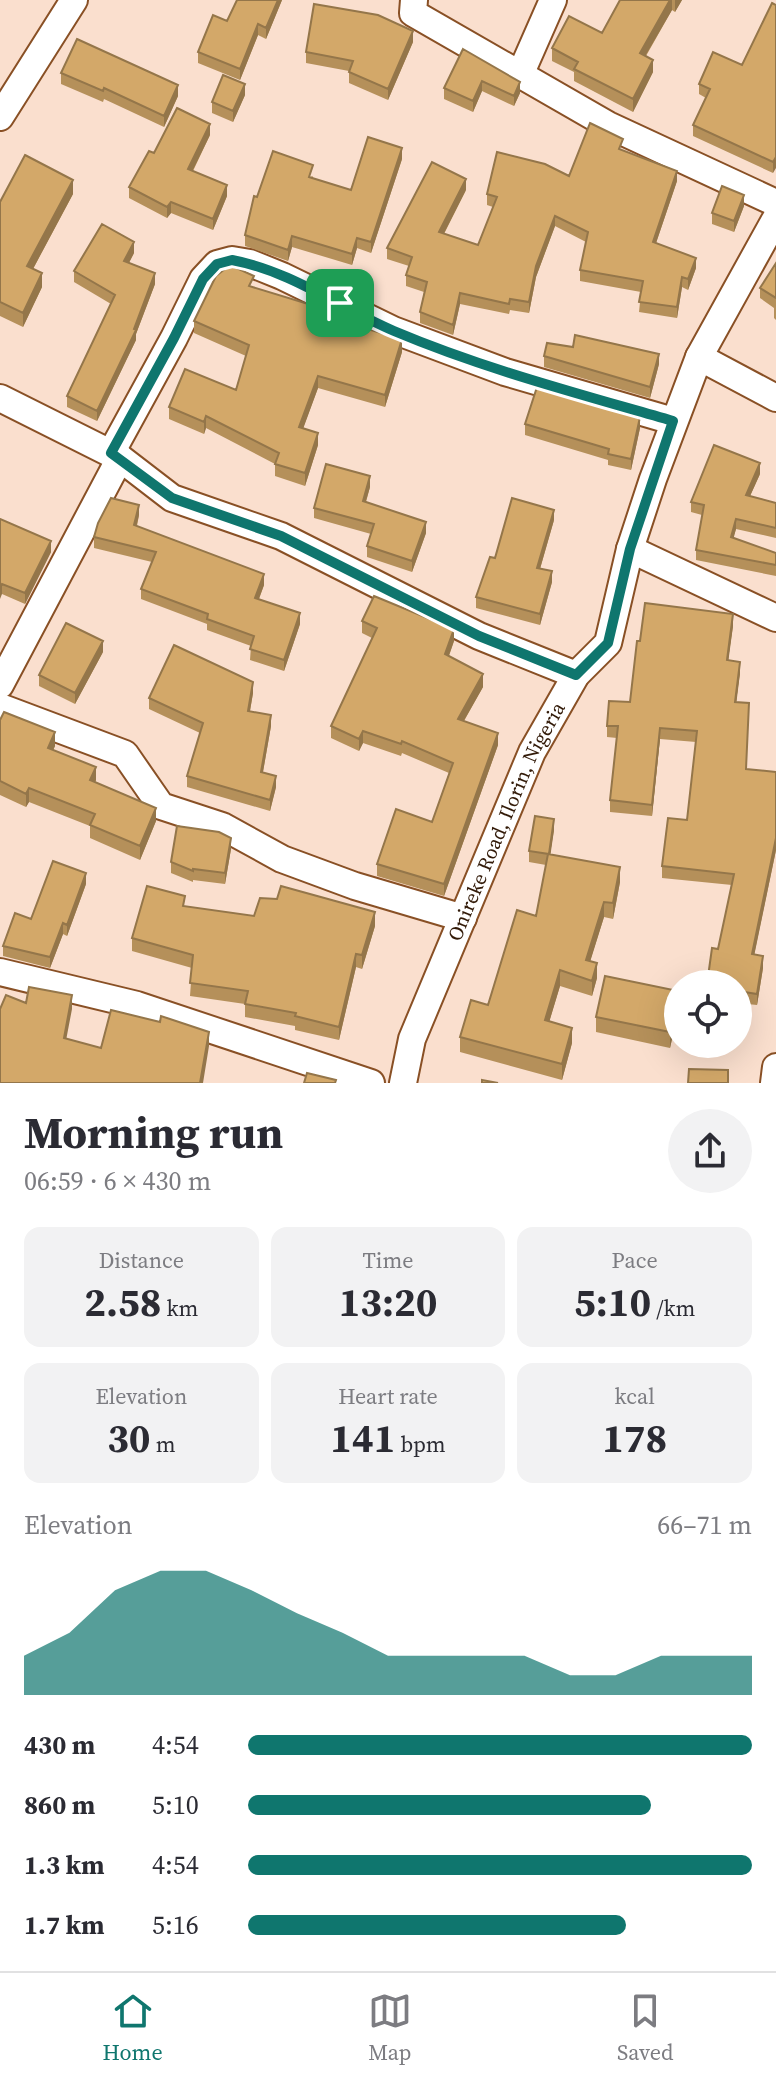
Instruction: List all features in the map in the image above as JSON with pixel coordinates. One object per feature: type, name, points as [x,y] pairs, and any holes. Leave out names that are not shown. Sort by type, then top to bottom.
[{"type":"street","points":[[0,117],[74,0]]},
{"type":"street","points":[[414,0],[413,13],[608,125],[776,203]]},
{"type":"street","points":[[520,75],[553,0]]},
{"type":"street","name":"Onireke Road, Ilorin, Nigeria","points":[[403,1083],[412,1039],[532,752],[576,675],[608,643],[630,549],[673,421],[699,357],[776,218]]},
{"type":"street","points":[[0,685],[203,279],[217,264],[232,260],[250,263],[393,330],[505,372],[673,421]]},
{"type":"street","points":[[699,357],[776,398]]},
{"type":"street","points":[[0,398],[115,456],[172,498],[281,536],[479,636],[576,675]]},
{"type":"street","points":[[630,549],[776,618]]},
{"type":"street","points":[[0,707],[125,754],[161,806],[222,826],[282,859],[355,886],[463,918]]},
{"type":"street","points":[[0,972],[137,1005],[371,1083]]},
{"type":"street","points":[[774,1083],[776,1067]]},
{"type":"building","points":[[237,0],[278,0],[266,28],[258,24],[240,69],[198,52],[213,15],[227,21]]},
{"type":"building","points":[[620,0],[670,0],[640,53],[653,60],[633,99],[574,69],[578,62],[552,48],[569,16],[602,33]]},
{"type":"building","points":[[772,3],[776,5],[776,157],[773,162],[693,125],[710,89],[699,84],[713,52],[742,65]]},
{"type":"building","points":[[314,4],[378,15],[413,31],[388,89],[349,72],[353,61],[306,52]]},
{"type":"building","points":[[77,39],[178,85],[164,116],[104,88],[103,91],[61,73]]},
{"type":"building","points":[[463,49],[520,82],[514,96],[482,81],[473,101],[444,88]]},
{"type":"building","points":[[223,75],[245,84],[233,111],[212,102]]},
{"type":"building","points":[[177,108],[210,124],[188,169],[227,185],[213,219],[171,202],[167,207],[129,187],[149,151],[154,153]]},
{"type":"building","points":[[590,123],[623,139],[619,149],[677,171],[653,242],[696,258],[688,279],[682,277],[677,307],[639,302],[643,281],[580,270],[588,232],[555,216],[536,266],[529,302],[510,299],[509,304],[460,293],[453,325],[420,312],[427,282],[406,275],[412,257],[387,248],[432,162],[466,179],[439,232],[478,245],[497,197],[487,194],[497,152],[545,164],[569,176]]},
{"type":"building","points":[[368,137],[402,148],[371,242],[357,238],[352,254],[292,236],[288,250],[245,235],[254,196],[257,197],[273,151],[313,165],[309,177],[351,190]]},
{"type":"building","points":[[25,155],[73,180],[27,266],[42,273],[23,313],[0,302],[0,202]]},
{"type":"building","points":[[722,186],[744,195],[734,221],[712,213]]},
{"type":"building","points":[[102,224],[134,242],[124,261],[155,273],[136,330],[97,411],[67,396],[115,295],[74,271]]},
{"type":"building","points":[[776,263],[776,298],[760,288]]},
{"type":"building","points":[[230,265],[254,276],[249,286],[318,307],[319,304],[356,319],[354,325],[402,339],[385,395],[318,376],[299,427],[318,433],[305,473],[275,464],[279,453],[206,416],[204,422],[169,407],[185,369],[236,390],[249,345],[194,321],[216,276]]},
{"type":"building","points":[[575,335],[659,354],[650,387],[544,356],[547,343],[573,347]]},
{"type":"building","points":[[537,387],[640,417],[631,459],[608,454],[609,449],[525,424]]},
{"type":"building","points":[[714,445],[760,463],[746,495],[776,503],[776,528],[736,519],[731,537],[776,553],[776,565],[696,550],[704,505],[691,502]]},
{"type":"building","points":[[326,464],[370,476],[363,501],[426,522],[412,561],[367,546],[374,524],[314,508]]},
{"type":"building","points":[[111,498],[139,505],[134,525],[264,574],[255,598],[300,613],[284,660],[250,649],[254,636],[207,619],[208,614],[141,589],[156,552],[94,537]]},
{"type":"building","points":[[512,498],[554,510],[537,568],[552,571],[540,614],[476,597],[490,557],[495,558]]},
{"type":"building","points":[[0,519],[51,541],[25,593],[2,584],[0,588]]},
{"type":"building","points":[[374,596],[454,629],[445,654],[483,674],[458,719],[498,733],[444,884],[377,864],[396,809],[432,822],[453,763],[402,741],[401,744],[363,731],[359,739],[331,726],[377,628],[362,621]]},
{"type":"building","points":[[645,603],[733,614],[727,660],[740,662],[735,702],[749,703],[746,769],[776,772],[776,838],[752,954],[763,956],[757,994],[752,993],[752,970],[709,970],[712,948],[718,949],[734,874],[662,866],[668,818],[687,820],[697,731],[660,728],[652,805],[610,800],[618,726],[607,726],[609,701],[630,702],[637,641],[640,641]]},
{"type":"building","points":[[66,623],[103,641],[75,693],[39,675]]},
{"type":"building","points":[[174,645],[253,682],[248,711],[271,715],[261,772],[276,776],[270,800],[187,776],[203,723],[149,698]]},
{"type":"building","points":[[4,712],[55,732],[48,748],[96,767],[90,780],[156,808],[140,846],[90,825],[95,814],[29,788],[26,794],[0,781],[0,720]]},
{"type":"building","points":[[535,816],[554,819],[549,854],[529,851]]},
{"type":"building","points":[[177,826],[219,832],[231,838],[225,873],[193,871],[171,862]]},
{"type":"building","points":[[548,854],[620,867],[613,903],[604,902],[586,960],[597,963],[592,981],[560,970],[545,1020],[572,1028],[562,1064],[460,1037],[471,1000],[488,1005],[517,910],[536,916]]},
{"type":"building","points":[[53,861],[86,873],[67,925],[63,923],[50,957],[3,946],[15,913],[31,919]]},
{"type":"building","points":[[147,886],[185,896],[183,906],[254,916],[260,898],[277,899],[281,886],[375,912],[362,955],[356,954],[339,1027],[295,1016],[296,1013],[245,1004],[248,991],[190,983],[193,955],[132,938]]},
{"type":"building","points":[[605,976],[664,988],[664,1031],[596,1017]]},
{"type":"building","points":[[29,987],[72,995],[64,1038],[101,1048],[111,1010],[160,1022],[161,1016],[209,1032],[200,1083],[0,1083],[0,1009],[6,995],[26,1003]]},
{"type":"building","points":[[689,1069],[728,1070],[728,1083],[688,1083]]},
{"type":"building","points":[[307,1073],[336,1080],[335,1083],[304,1083]]},
{"type":"route","points":[[232,260],[250,263],[340,303],[393,330],[505,372],[673,421],[630,549],[608,643],[576,675],[479,636],[281,536],[172,498],[111,453],[203,279],[217,264],[232,260]]}]
